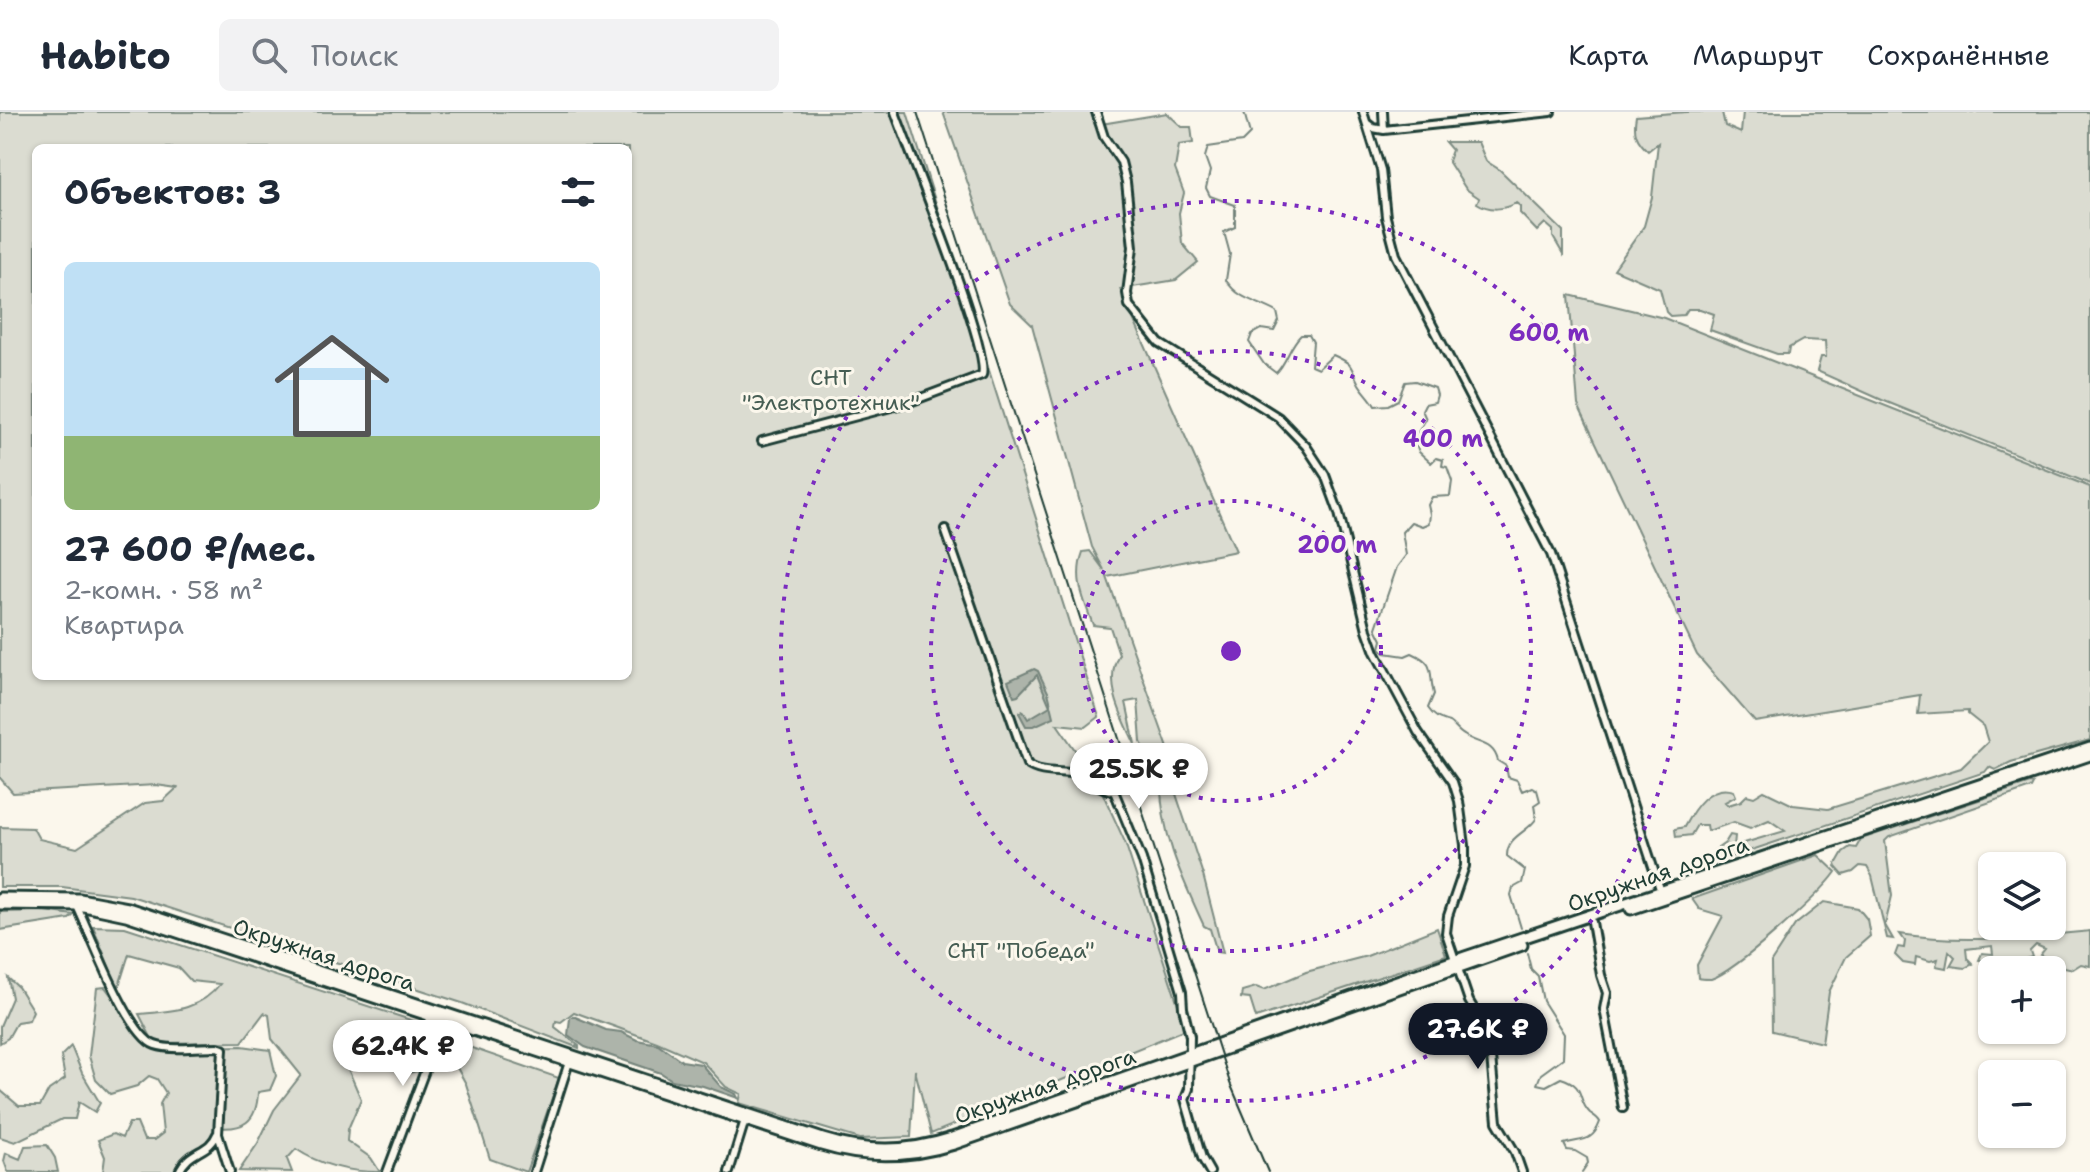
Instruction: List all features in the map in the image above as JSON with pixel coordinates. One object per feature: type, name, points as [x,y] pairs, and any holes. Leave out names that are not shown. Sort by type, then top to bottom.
[{"type":"main road","name":"Окружная дорога","points":[[430,1012],[823,1139],[874,1150],[906,1149],[940,1141],[1188,1058],[2090,748]]},
{"type":"main road","name":"Окружная дорога","points":[[1457,964],[1592,922],[1662,895],[2090,755]]},
{"type":"main road","name":"Окружная дорога","points":[[0,898],[74,901],[139,912],[569,1062],[844,1152],[874,1156],[907,1155],[954,1144],[1188,1058]]},
{"type":"main road","name":"Окружная дорога","points":[[0,904],[74,901]]},
{"type":"street","points":[[762,441],[910,402],[982,375],[984,362],[961,291],[895,112]]},
{"type":"street","points":[[1096,112],[1104,137],[1121,162],[1126,182],[1133,247],[1127,293],[1129,305],[1153,337],[1195,367],[1278,417],[1306,446],[1325,475],[1339,513],[1375,652],[1418,732],[1450,777],[1459,801],[1465,866],[1445,925],[1469,1001],[1484,1026],[1491,1057],[1497,1122],[1515,1152],[1522,1172]]},
{"type":"street","points":[[1363,112],[1381,170],[1389,228],[1402,270],[1557,568],[1662,895]]},
{"type":"street","points":[[1373,143],[1373,136],[1381,130],[1383,112]]},
{"type":"street","points":[[1366,121],[1373,128],[1381,130],[1551,112]]},
{"type":"street","points":[[945,529],[1027,764],[1039,770],[1085,776],[1115,793],[1142,859],[1175,961],[1189,1029],[1189,1082],[1185,1099],[1202,1158],[1210,1172]]},
{"type":"street","points":[[74,901],[122,1005],[150,1043],[223,1049],[218,1134],[230,1172]]},
{"type":"street","points":[[1592,922],[1607,993],[1604,1009],[1623,1108]]},
{"type":"street","points":[[387,1172],[427,1065],[430,1012]]},
{"type":"street","points":[[534,1172],[569,1062]]},
{"type":"street","points":[[729,1172],[745,1120]]},
{"type":"street","points":[[179,1172],[188,1157],[211,1146],[218,1134]]},
{"type":"green space","points":[[0,112],[907,112],[1099,717],[1086,727],[1057,724],[1098,783],[1125,842],[1186,1029],[931,1134],[915,1070],[911,1137],[860,1139],[739,1103],[741,1094],[726,1087],[703,1062],[574,1012],[561,1022],[556,1021],[555,1027],[579,1048],[462,1003],[131,896],[62,887],[0,887],[0,827],[33,828],[39,839],[77,848],[145,803],[163,801],[177,788],[156,785],[13,793],[0,778]]},
{"type":"green space","points":[[943,112],[1091,112],[1095,125],[1167,113],[1182,127],[1191,127],[1193,143],[1179,145],[1175,169],[1184,193],[1179,213],[1182,243],[1198,262],[1176,280],[1120,289],[1236,551],[1107,577],[1168,748],[1154,769],[1141,742],[1138,700],[1126,702],[1135,744],[1116,699],[1113,676],[1119,654],[1110,627],[1093,625],[1083,598],[1079,571],[1083,552],[1090,551],[1104,570],[1092,547],[1032,325],[1010,304]]},
{"type":"green space","points":[[1722,112],[1725,126],[1741,133],[1743,112],[2090,112],[2090,484],[1817,371],[1821,357],[1826,357],[1825,341],[1803,340],[1789,348],[1788,354],[1777,354],[1710,330],[1714,314],[1700,309],[1688,309],[1684,315],[1670,316],[1660,289],[1614,269],[1644,226],[1652,197],[1658,143],[1648,151],[1641,143],[1635,131],[1636,116]]},
{"type":"green space","points":[[1445,142],[1478,142],[1486,161],[1500,170],[1563,231],[1563,254],[1553,237],[1553,230],[1545,223],[1537,231],[1520,213],[1520,206],[1516,203],[1496,209],[1477,203],[1479,198],[1466,189],[1448,161],[1452,150]]},
{"type":"green space","points":[[1569,295],[1664,318],[2090,487],[2090,740],[2011,762],[1995,770],[1989,767],[1985,772],[1716,862],[1714,851],[1730,835],[1735,836],[1734,846],[1785,831],[1769,820],[1750,828],[1734,822],[1708,831],[1707,825],[1697,825],[1691,835],[1676,837],[1675,829],[1684,827],[1698,805],[1717,791],[1734,791],[1736,796],[1725,802],[1728,805],[1741,801],[1747,795],[1754,797],[1764,791],[1793,805],[1828,809],[1961,768],[1988,742],[1983,726],[1968,711],[1918,714],[1920,695],[1755,722],[1697,655],[1578,405]]},
{"type":"green space","points":[[1161,782],[1169,784],[1176,794],[1203,875],[1223,953],[1217,952],[1210,929],[1204,926],[1174,856],[1164,820]]},
{"type":"green space","points":[[2033,784],[2031,788],[1885,841],[1892,896],[1885,925],[1893,939],[1887,938],[1867,867],[1860,866],[1843,875],[1835,866],[1843,852],[1850,847],[1856,848],[1861,839]]},
{"type":"green space","points":[[1818,855],[1836,872],[1827,883],[1739,962],[1711,979],[1698,978],[1697,965],[1723,916],[1699,909],[1692,899]]},
{"type":"green space","points":[[1824,902],[1858,908],[1867,919],[1870,936],[1846,957],[1829,992],[1822,1043],[1772,1031],[1771,962],[1795,925]]},
{"type":"green space","points":[[43,911],[74,915],[69,919],[0,930],[0,912]]},
{"type":"green space","points":[[93,926],[125,927],[423,1024],[425,1060],[422,1070],[409,1073],[377,1054],[348,1069],[361,1099],[348,1129],[347,1141],[371,1158],[380,1172],[336,1167],[296,1149],[287,1159],[292,1172],[239,1171],[258,1143],[274,1110],[301,1075],[272,1039],[269,1015],[264,1013],[242,1042],[154,1043],[139,1014],[194,1005],[220,984],[191,981],[179,968],[129,954],[118,989]]},
{"type":"green space","points":[[1437,928],[1446,955],[1256,1018],[1250,999],[1241,998],[1242,991],[1256,987],[1264,990],[1306,972],[1367,956]]},
{"type":"green space","points":[[2090,931],[2090,966],[2081,964],[2073,969],[2066,967],[2066,956],[2042,956],[2045,949],[2036,945],[2030,951],[2032,956],[1981,956],[1982,953],[1993,954],[1992,946],[1966,949],[1967,958],[1973,964],[1965,968],[1950,966],[1955,957],[1949,951],[1946,968],[1936,966],[1938,959],[1930,961],[1916,957],[1915,965],[1903,963],[1895,955],[1898,947],[1904,948],[1905,941],[1900,934],[1978,940],[2066,940],[2066,933]]},
{"type":"green space","points":[[8,978],[18,987],[33,1011],[29,1020],[17,1022],[8,1038],[0,1043],[0,1026],[12,998]]},
{"type":"green space","points":[[105,987],[150,1048],[242,1046],[270,1050],[276,1076],[270,1090],[258,1092],[251,1117],[240,1126],[214,1127],[212,1141],[184,1156],[174,1172],[103,1172],[105,1157],[98,1140],[113,1134],[122,1138],[129,1123],[137,1123],[144,1140],[154,1140],[163,1133],[160,1104],[166,1093],[157,1079],[149,1076],[137,1086],[110,1094],[96,1080],[89,1056],[97,988]]},
{"type":"green space","points":[[434,1035],[559,1078],[526,1172],[490,1159],[466,1084],[451,1057],[434,1051]]},
{"type":"green space","points":[[71,1046],[82,1073],[100,1103],[95,1112],[79,1102],[75,1119],[62,1119],[15,1142],[0,1137],[0,1090],[19,1106],[40,1106],[49,1090],[65,1079],[61,1056]]},
{"type":"green space","points":[[47,1145],[55,1158],[58,1172],[8,1172],[4,1161],[6,1153],[20,1159],[25,1146]]},
{"type":"shaded area","points":[[1034,669],[1048,692],[1054,717],[1034,726],[1026,726],[1019,713],[1023,711],[1028,719],[1050,706],[1037,675],[1014,696],[1008,681]]},
{"type":"shaded area","points":[[573,1016],[606,1030],[658,1044],[682,1061],[701,1064],[721,1087],[738,1098],[672,1080],[661,1073],[585,1047],[568,1035]]},
{"type":"waterway","points":[[1244,112],[1250,134],[1242,142],[1208,147],[1205,157],[1210,171],[1206,188],[1210,196],[1235,205],[1235,227],[1224,232],[1230,254],[1226,280],[1242,296],[1277,312],[1279,321],[1274,331],[1261,329],[1252,334],[1249,342],[1264,364],[1276,373],[1297,339],[1301,335],[1309,335],[1313,342],[1311,366],[1318,369],[1333,355],[1345,361],[1375,406],[1398,400],[1405,382],[1415,381],[1435,388],[1435,402],[1425,404],[1422,410],[1426,419],[1414,439],[1419,452],[1431,463],[1436,458],[1443,460],[1442,466],[1447,467],[1452,481],[1450,496],[1432,497],[1428,505],[1429,523],[1422,526],[1411,522],[1402,532],[1406,555],[1397,567],[1376,628],[1382,640],[1380,648],[1385,653],[1405,656],[1412,653],[1428,665],[1434,694],[1428,708],[1432,714],[1493,750],[1498,761],[1506,766],[1508,777],[1517,780],[1522,791],[1532,787],[1537,790],[1540,801],[1534,805],[1536,819],[1510,844],[1507,856],[1525,870],[1522,883],[1513,888],[1511,895],[1521,928]]},
{"type":"waterway","points":[[1527,953],[1531,969],[1538,976],[1543,1001],[1564,1034],[1563,1058],[1541,1074],[1537,1084],[1546,1086],[1561,1078],[1569,1081],[1578,1089],[1586,1108],[1600,1122],[1590,1137],[1564,1144],[1567,1150],[1587,1158],[1588,1163],[1582,1172]]},
{"type":"railway","points":[[917,112],[1230,1083],[1268,1172]]},
{"type":"park label","name":"СНТ \"Электротехник\"","points":[[831,390]]},
{"type":"park label","name":"СНТ \"Победа\"","points":[[1021,950]]}]
